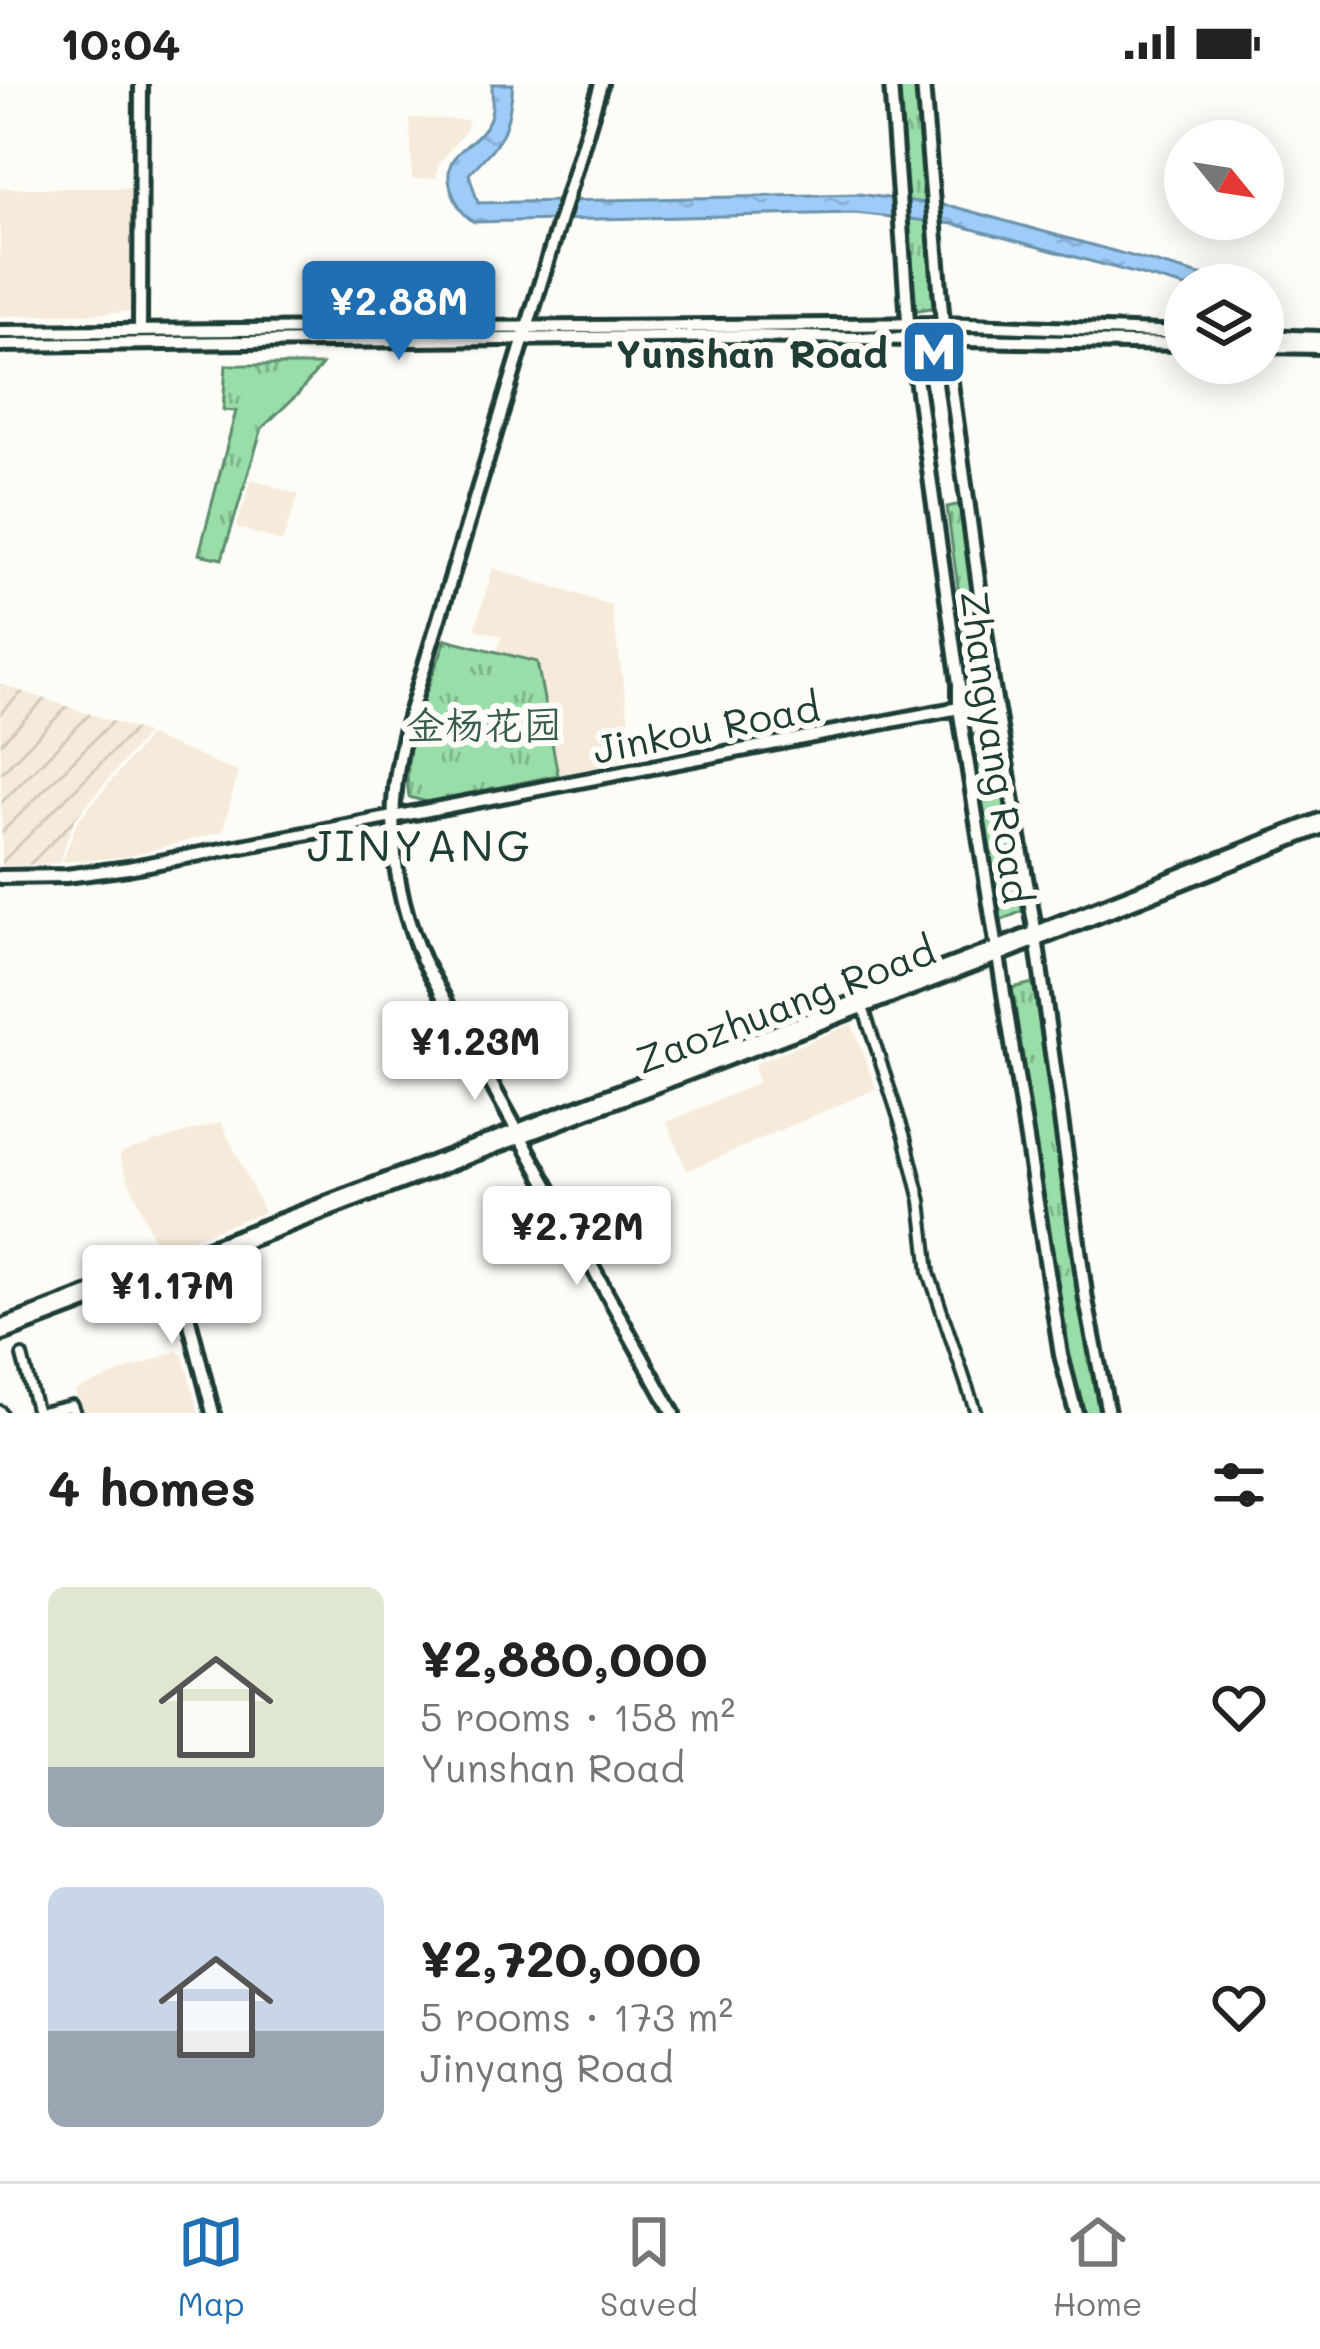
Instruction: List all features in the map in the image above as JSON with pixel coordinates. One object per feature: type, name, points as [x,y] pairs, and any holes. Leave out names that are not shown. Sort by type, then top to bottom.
[{"type":"main road","points":[[140,336],[141,84]]},
{"type":"main road","points":[[601,84],[407,724],[392,788],[391,819],[399,893],[409,927],[673,1413]]},
{"type":"main road","name":"Zhangyang Road","points":[[891,84],[910,332],[959,708],[1061,1355],[1076,1413]]},
{"type":"main road","name":"Zhangyang Road","points":[[922,84],[943,324],[1086,1300],[1108,1413]]},
{"type":"main road","points":[[910,332],[943,324],[1164,332]]},
{"type":"main road","points":[[0,332],[140,336],[910,332],[945,338],[1164,343]]},
{"type":"main road","points":[[0,345],[140,336]]},
{"type":"main road","points":[[1284,339],[1320,343]]},
{"type":"main road","points":[[1284,345],[1320,343]]},
{"type":"main road","name":"Jinkou Road","points":[[0,877],[96,873],[959,708]]},
{"type":"main road","name":"Zaozhuang Road","points":[[0,1331],[1320,824]]},
{"type":"main road","points":[[175,1264],[213,1413]]},
{"type":"street","name":"Jinkou Road","points":[[959,708],[996,700]]},
{"type":"street","points":[[865,1012],[922,1201],[929,1273],[976,1413]]},
{"type":"street","points":[[22,1356],[38,1413],[72,1405],[75,1413]]},
{"type":"shaded area","points":[[410,118],[468,120],[467,129],[439,163],[436,178],[412,179]]},
{"type":"shaded area","points":[[0,188],[131,188],[133,312],[0,316]]},
{"type":"shaded area","points":[[252,479],[299,495],[282,542],[236,527]]},
{"type":"shaded area","points":[[493,568],[611,605],[635,758],[558,775],[537,662],[497,652],[502,636],[475,629]]},
{"type":"shaded area","points":[[0,684],[147,733],[74,820],[59,863],[2,866]]},
{"type":"shaded area","points":[[149,736],[238,772],[223,831],[125,857],[62,862],[77,822]]},
{"type":"shaded area","points":[[852,1024],[876,1089],[687,1171],[667,1122],[758,1083],[754,1064]]},
{"type":"shaded area","points":[[221,1122],[264,1212],[158,1251],[120,1159],[122,1152]]},
{"type":"shaded area","points":[[177,1351],[183,1355],[199,1413],[78,1413],[75,1390]]},
{"type":"green space","points":[[898,84],[919,84],[937,307],[913,311]]},
{"type":"green space","points":[[226,365],[322,365],[262,428],[222,559],[199,554],[236,411],[223,410]]},
{"type":"green space","points":[[961,504],[984,690],[972,691],[947,507]]},
{"type":"green space","name":"金杨花园","points":[[446,639],[537,662],[558,775],[427,802],[409,797],[412,737]]},
{"type":"green space","points":[[994,728],[1022,911],[1000,921],[972,735]]},
{"type":"green space","points":[[1033,983],[1099,1413],[1084,1413],[1068,1353],[1012,988]]},
{"type":"water","points":[[492,84],[513,84],[502,135],[469,174],[478,203],[859,194],[955,207],[1164,265],[1164,281],[954,224],[855,213],[474,222],[454,197],[450,167],[482,132],[492,108]]},
{"type":"place","name":"Yunshan Road","points":[[934,352]]},
{"type":"district","name":"JINYANG","points":[[420,844]]}]
